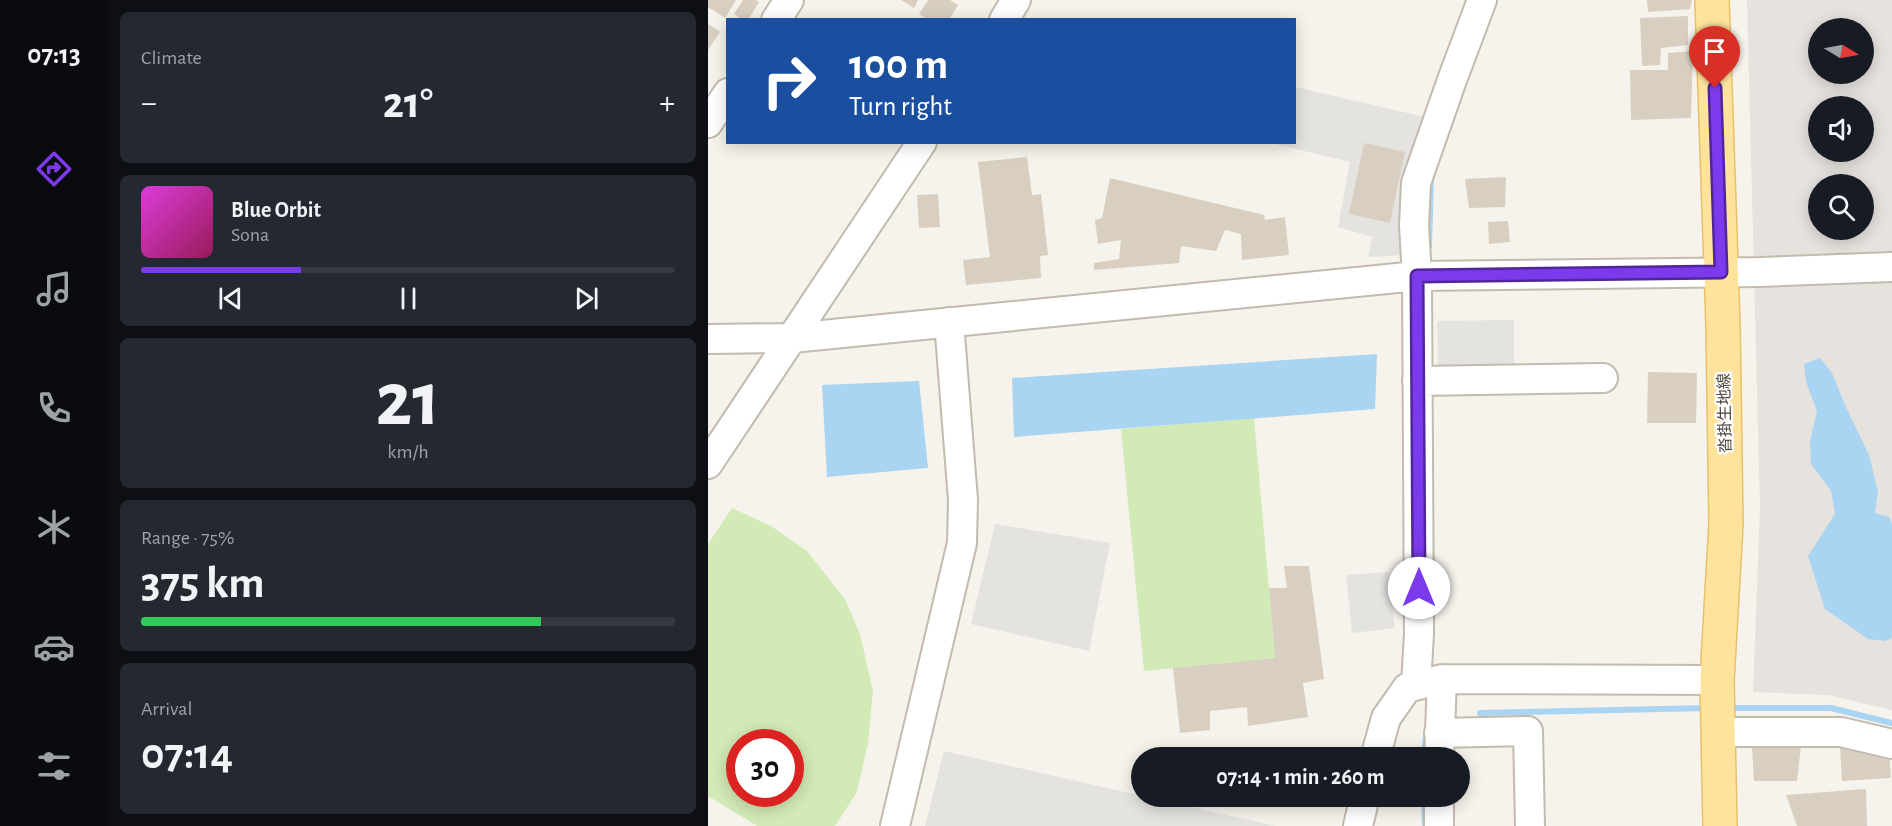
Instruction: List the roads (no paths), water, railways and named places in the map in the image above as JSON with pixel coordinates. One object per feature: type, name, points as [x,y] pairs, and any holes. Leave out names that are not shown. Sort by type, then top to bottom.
[{"type":"main road","name":"沓掛生地線","points":[[1712,0],[1726,524],[1717,680],[1720,826]]},
{"type":"street","points":[[777,18],[789,0]]},
{"type":"street","points":[[1482,0],[1416,183],[1414,226],[1417,276],[1421,684],[1439,745],[1528,731],[1530,826]]},
{"type":"street","points":[[708,123],[726,96]]},
{"type":"street","points":[[708,464],[921,144]]},
{"type":"street","points":[[708,339],[792,338],[1417,276],[1892,267]]},
{"type":"street","points":[[895,826],[962,543],[963,500],[950,322]]},
{"type":"street","points":[[1418,381],[1603,378]]},
{"type":"street","points":[[1378,747],[1386,717],[1421,684],[1717,680]]},
{"type":"street","points":[[1719,732],[1841,732],[1892,744]]},
{"type":"street","points":[[1358,826],[1362,807]]},
{"type":"street","points":[[1439,807],[1439,826]]},
{"type":"water","points":[[1377,354],[1375,409],[1014,437],[1012,378]]},
{"type":"water","points":[[1820,358],[1832,373],[1869,455],[1878,492],[1875,513],[1889,517],[1892,524],[1892,638],[1885,641],[1868,639],[1825,609],[1808,556],[1835,514],[1831,491],[1811,464],[1810,441],[1817,411],[1806,382],[1804,364]]},
{"type":"water","points":[[919,381],[928,468],[827,477],[822,385]]},
{"type":"waterway","points":[[1429,247],[1431,176]]},
{"type":"waterway","points":[[1480,713],[1708,708]]},
{"type":"waterway","points":[[1727,708],[1831,708],[1892,723]]},
{"type":"waterway","points":[[1425,747],[1426,734]]},
{"type":"waterway","points":[[1424,807],[1425,826]]}]
